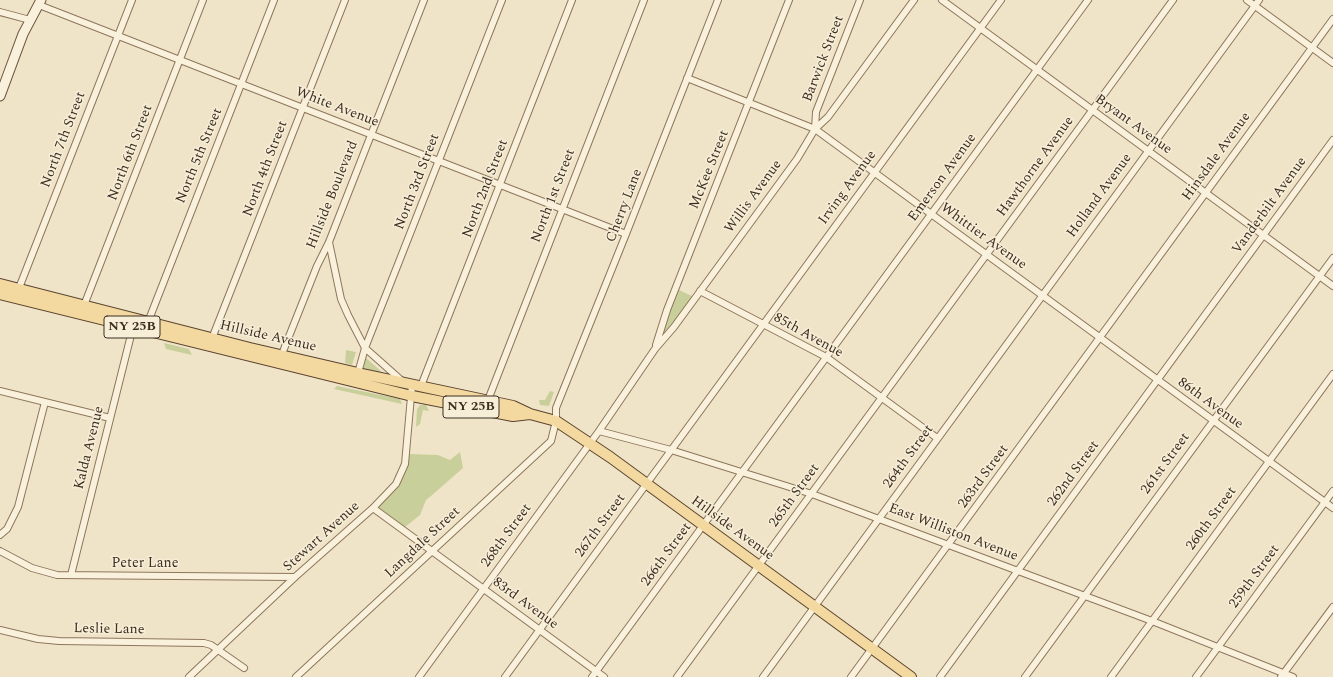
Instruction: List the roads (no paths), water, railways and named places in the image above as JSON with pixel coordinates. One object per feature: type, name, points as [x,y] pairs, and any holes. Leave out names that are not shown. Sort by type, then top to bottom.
[{"type":"main road","points":[[0,96],[3,80],[30,20],[40,2]]},
{"type":"main road","name":"Hillside Avenue","points":[[0,284],[19,288],[133,327],[282,354],[358,373],[513,406],[530,414],[556,420],[815,606],[911,677]]},
{"type":"main road","name":"Hillside Avenue","points":[[0,294],[148,322],[211,342],[412,396],[513,416],[530,414]]},
{"type":"street","name":"North 7th Street","points":[[19,288],[132,0]]},
{"type":"street","name":"North 6th Street","points":[[83,310],[203,0]]},
{"type":"street","name":"North 5th Street","points":[[148,322],[274,0]]},
{"type":"street","name":"North 4th Street","points":[[211,342],[345,0]]},
{"type":"street","name":"Hillside Boulevard","points":[[282,354],[317,266],[329,242],[424,0]]},
{"type":"street","name":"North 3rd Street","points":[[358,373],[365,348],[502,0]]},
{"type":"street","name":"North 2nd Street","points":[[413,385],[500,185],[572,0]]},
{"type":"street","name":"North 1st Street","points":[[488,400],[644,0]]},
{"type":"street","name":"Cherry Lane","points":[[556,420],[556,408],[718,0]]},
{"type":"street","name":"McKee Street","points":[[655,349],[667,310],[789,0]]},
{"type":"street","name":"Barwick Street","points":[[815,129],[816,112],[860,0]]},
{"type":"street","name":"Willis Avenue","points":[[614,409],[655,349],[674,327],[797,159],[815,129],[828,117],[914,0]]},
{"type":"street","name":"Bryant Avenue","points":[[942,0],[1333,286]]},
{"type":"street","name":"Irving Avenue","points":[[716,390],[1001,0]]},
{"type":"street","name":"Emerson Avenue","points":[[817,369],[1088,0]]},
{"type":"street","name":"Hawthorne Avenue","points":[[918,349],[1173,0]]},
{"type":"street","points":[[1247,0],[1333,63]]},
{"type":"street","name":"Holland Avenue","points":[[1018,329],[1259,0]]},
{"type":"street","name":"White Avenue","points":[[40,2],[180,60],[626,234]]},
{"type":"street","points":[[0,12],[30,20]]},
{"type":"street","name":"Hinsdale Avenue","points":[[1120,309],[1333,19]]},
{"type":"street","name":"Whittier Avenue","points":[[687,78],[815,129],[1074,318]]},
{"type":"street","name":"Vanderbilt Avenue","points":[[1227,285],[1333,140]]},
{"type":"street","points":[[329,242],[341,299],[365,348],[413,385]]},
{"type":"street","name":"261st Street","points":[[1025,677],[1333,258]]},
{"type":"street","name":"262nd Street","points":[[940,677],[1227,285]]},
{"type":"street","name":"85th Avenue","points":[[700,291],[826,357],[937,438]]},
{"type":"street","name":"263rd Street","points":[[851,677],[1120,309]]},
{"type":"street","name":"86th Avenue","points":[[1074,318],[1212,421],[1333,508]]},
{"type":"street","name":"Kalda Avenue","points":[[71,575],[133,327]]},
{"type":"street","name":"264th Street","points":[[763,677],[1018,329]]},
{"type":"street","name":"265th Street","points":[[677,677],[918,349]]},
{"type":"street","name":"266th Street","points":[[592,677],[817,369]]},
{"type":"street","name":"260th Street","points":[[1111,677],[1333,374]]},
{"type":"street","name":"Stewart Avenue","points":[[189,677],[295,577],[373,508],[396,484],[405,464],[413,385]]},
{"type":"street","name":"267th Street","points":[[505,677],[716,390]]},
{"type":"street","points":[[0,391],[110,418]]},
{"type":"street","points":[[0,535],[7,529],[18,507],[45,402]]},
{"type":"street","name":"268th Street","points":[[419,677],[614,409]]},
{"type":"street","name":"Langdale Street","points":[[296,677],[551,441],[556,420]]},
{"type":"street","name":"East Williston Avenue","points":[[599,431],[671,450],[812,494],[1219,646],[1283,675],[1293,677]]},
{"type":"street","name":"259th Street","points":[[1196,677],[1333,490]]},
{"type":"street","name":"83rd Avenue","points":[[373,508],[604,677]]},
{"type":"street","name":"Peter Lane","points":[[0,551],[32,568],[57,575],[295,577]]},
{"type":"street","points":[[1283,675],[1333,606]]},
{"type":"street","name":"Leslie Lane","points":[[0,630],[32,638],[59,641],[204,643],[218,650],[244,668]]}]
